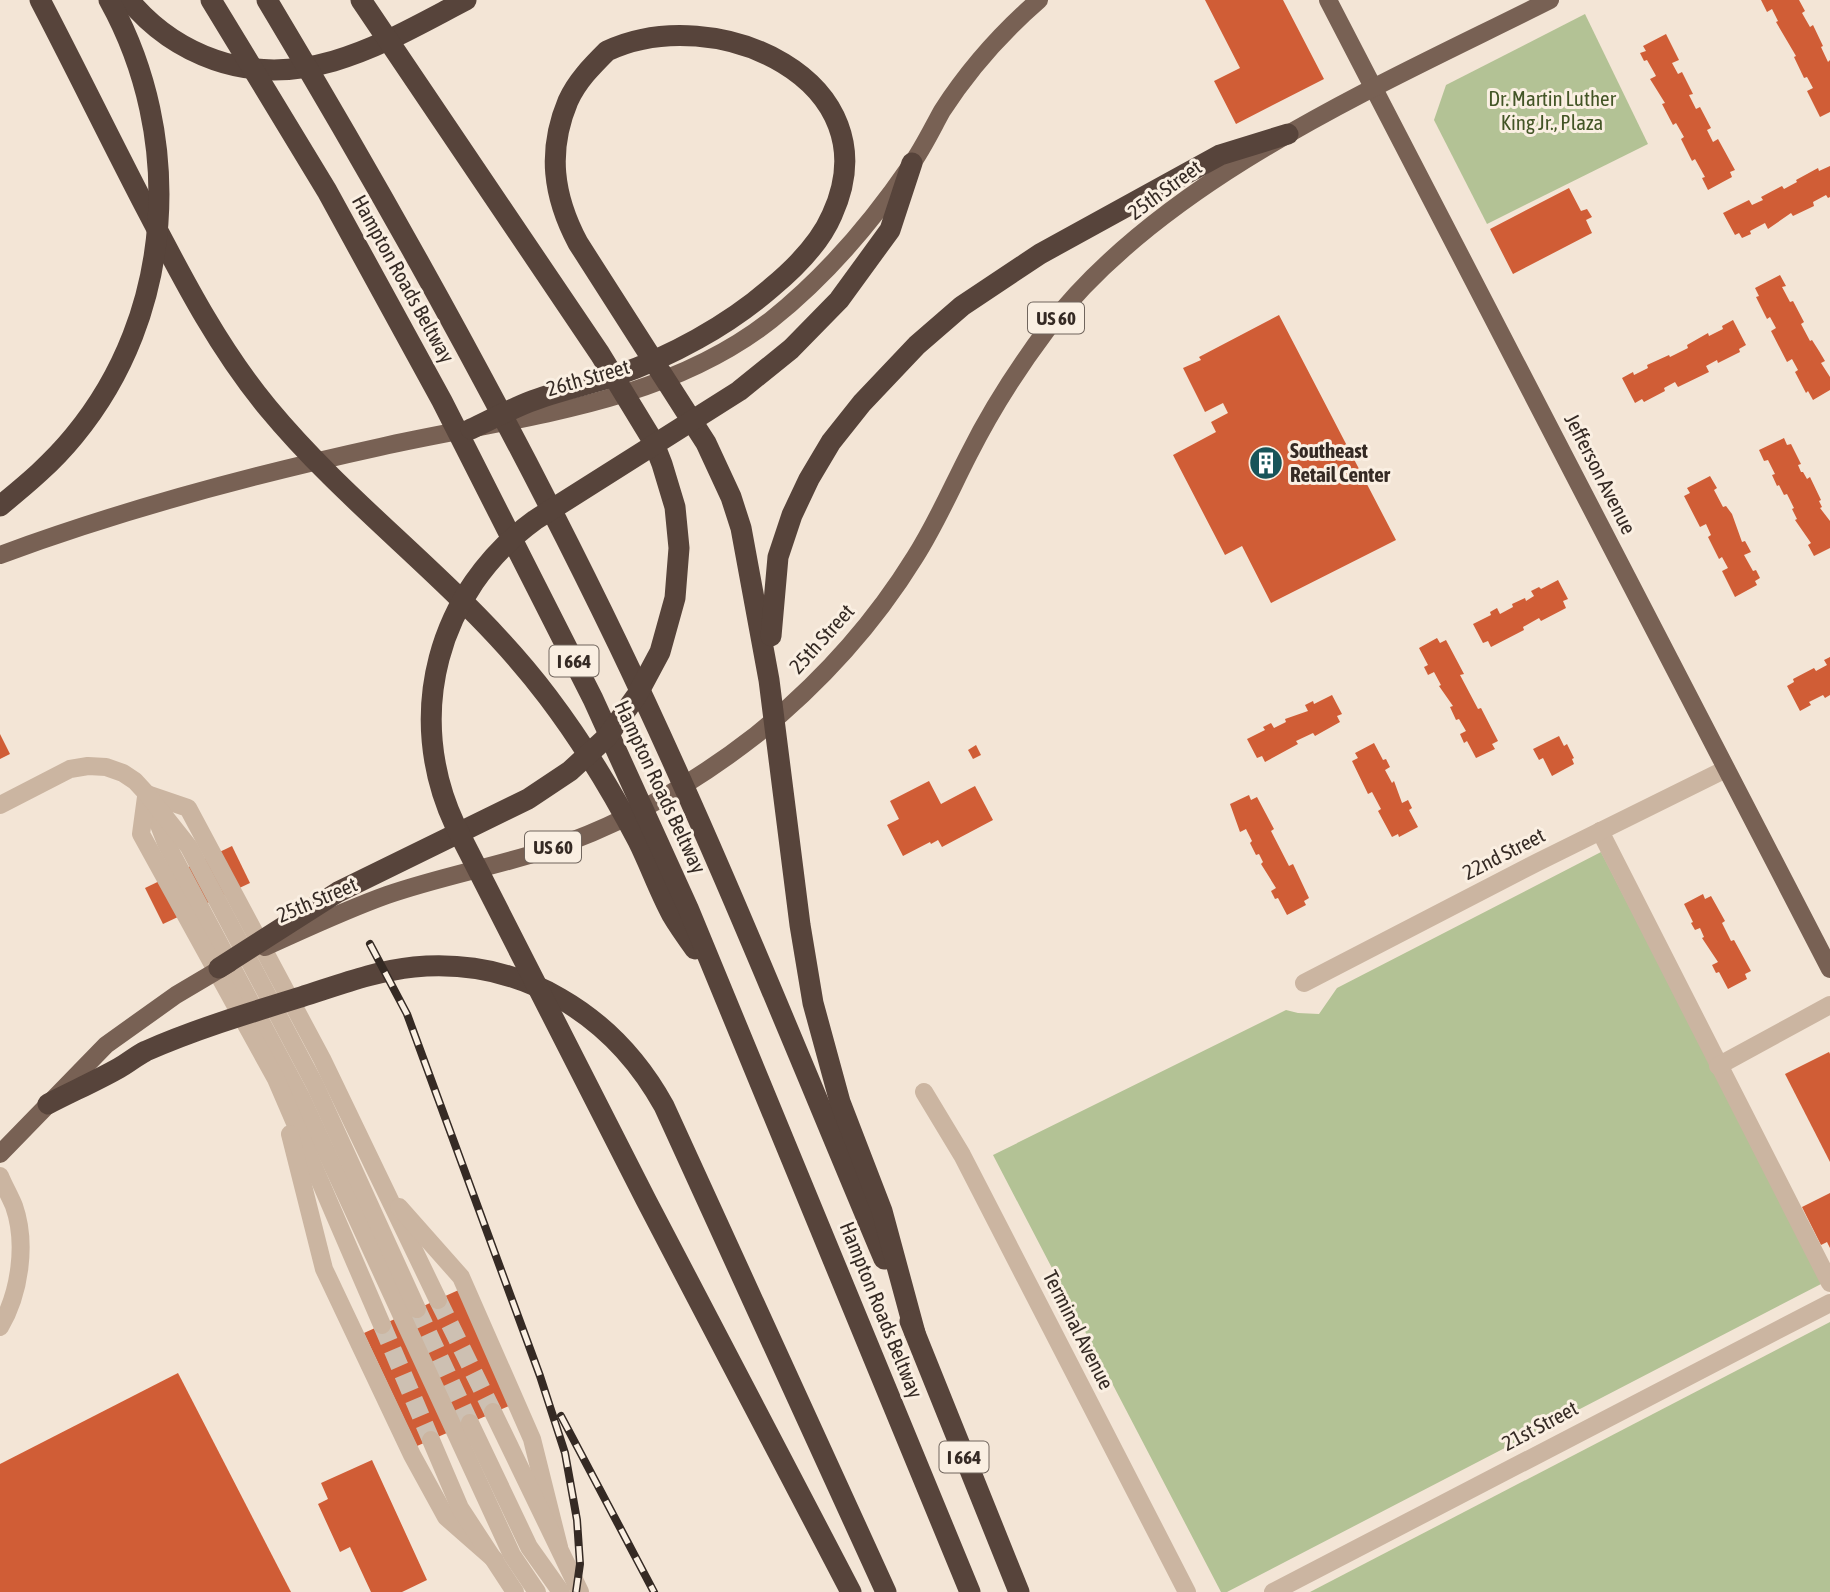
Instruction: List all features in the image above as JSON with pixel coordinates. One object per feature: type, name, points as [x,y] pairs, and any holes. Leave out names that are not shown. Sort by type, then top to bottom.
[{"type":"highway","points":[[40,0],[183,279],[228,354],[267,406],[306,451],[355,501],[466,603],[548,696],[614,796],[640,844],[673,916],[725,995]]},
{"type":"highway","points":[[0,506],[33,480],[75,436],[96,406],[113,376],[136,323],[154,258],[160,200],[157,142],[152,111],[134,51],[109,0]]},
{"type":"highway","points":[[129,0],[176,44],[198,54],[247,69],[302,70],[369,50],[466,0]]},
{"type":"highway","name":"Hampton Roads Beltway","points":[[211,0],[327,191],[475,463],[593,699],[725,995],[970,1592]]},
{"type":"highway","name":"Hampton Roads Beltway","points":[[267,0],[412,249],[534,475],[620,648],[736,904],[1017,1587]]},
{"type":"highway","points":[[219,968],[338,892],[528,799],[591,754],[624,717],[650,674],[660,652],[675,598],[678,534],[675,507],[653,441],[592,342],[361,0]]},
{"type":"highway","points":[[673,17],[634,30],[614,44],[584,75],[572,93],[557,134],[558,197],[578,243],[681,401],[706,443],[731,497],[748,556],[769,680],[813,1003],[840,1102],[882,1211],[915,1334]]},
{"type":"highway","points":[[471,429],[530,401],[618,375],[658,358],[710,330],[772,288],[813,246],[832,216],[842,185],[842,135],[837,113],[819,77],[801,57],[781,41]]},
{"type":"highway","points":[[769,680],[778,557],[792,515],[831,442],[888,373],[962,306],[1040,254],[1220,155],[1288,134]]},
{"type":"highway","points":[[850,1592],[443,801],[433,760],[430,715],[440,651],[456,611],[473,581],[519,531],[739,391],[772,366],[839,300],[867,264],[890,230],[912,163]]},
{"type":"highway","points":[[48,1104],[142,1053],[176,1038],[363,977],[416,967],[485,971],[524,982],[570,1003],[597,1022],[621,1045],[643,1072],[664,1106],[886,1592]]},
{"type":"main road","name":"26th Street","points":[[0,555],[91,523],[244,479],[396,443],[553,413],[593,402],[665,378],[721,353],[771,320],[829,267],[912,163],[973,67],[989,47],[1039,0]]},
{"type":"main road","name":"Jefferson Avenue","points":[[1328,0],[1830,969]]},
{"type":"main road","name":"25th Street","points":[[0,1154],[106,1045],[137,1021],[219,968],[349,909],[427,883],[550,848],[621,819],[727,757],[785,711],[870,622],[914,559],[1004,391],[1076,295],[1133,242],[1288,134],[1550,0]]},
{"type":"street","points":[[0,805],[70,769],[88,766],[106,767],[123,773],[147,794],[189,847],[315,1085],[417,1309]]},
{"type":"street","name":"22nd Street","points":[[1304,983],[1726,769]]},
{"type":"street","points":[[147,794],[141,835],[276,1080],[382,1325]]},
{"type":"street","points":[[147,794],[188,808],[322,1059],[438,1300]]},
{"type":"street","points":[[147,794],[166,843],[301,1097],[512,1555],[537,1592]]},
{"type":"street","points":[[1600,831],[1830,1283]]},
{"type":"street","points":[[1718,1066],[1830,1004]]},
{"type":"street","points":[[276,1080],[324,1269],[412,1455],[446,1517],[495,1560]]},
{"type":"street","name":"Terminal Avenue","points":[[924,1092],[962,1155],[1187,1592]]},
{"type":"street","points":[[0,1176],[14,1207],[20,1262],[12,1297],[0,1327]]},
{"type":"street","points":[[384,1189],[461,1277],[532,1439],[559,1547]]},
{"type":"street","name":"21st Street","points":[[1273,1592],[1830,1303]]},
{"type":"street","points":[[493,1412],[580,1592]]},
{"type":"street","points":[[470,1423],[529,1548],[561,1592]]},
{"type":"street","points":[[431,1440],[460,1508],[515,1592]]},
{"type":"green space","name":"Dr. Martin Luther King Jr., Plaza","points":[[1585,14],[1648,144],[1487,224],[1434,120],[1446,85]]},
{"type":"green space","points":[[1601,852],[1823,1283],[1227,1592],[1221,1592],[993,1155],[1286,1010],[1319,1014],[1337,988]]},
{"type":"green space","points":[[1830,1322],[1830,1592],[1310,1592]]},
{"type":"building","points":[[1205,0],[1283,0],[1324,79],[1236,124],[1214,81],[1240,68]]},
{"type":"building","points":[[1761,0],[1799,0],[1805,11],[1802,13],[1810,27],[1813,25],[1828,62],[1830,60],[1830,112],[1820,117],[1807,91],[1813,88],[1807,77],[1804,78],[1772,9],[1767,12]]},
{"type":"building","points":[[1666,34],[1679,60],[1672,63],[1678,74],[1682,72],[1693,94],[1689,95],[1696,109],[1700,107],[1711,128],[1707,130],[1713,142],[1718,139],[1735,170],[1730,172],[1732,177],[1708,190],[1702,178],[1705,177],[1695,159],[1692,161],[1681,139],[1684,137],[1676,123],[1673,125],[1662,104],[1665,103],[1650,79],[1656,76],[1640,53],[1646,51],[1643,46]]},
{"type":"building","points":[[1830,166],[1830,197],[1826,195],[1813,202],[1814,206],[1793,216],[1791,213],[1768,229],[1765,223],[1742,238],[1739,233],[1735,235],[1723,213],[1749,200],[1752,205],[1763,200],[1761,197],[1782,186],[1784,189],[1818,168],[1819,171]]},
{"type":"building","points":[[1569,188],[1581,211],[1587,209],[1592,217],[1586,220],[1592,233],[1513,274],[1490,229]]},
{"type":"building","points":[[1780,275],[1786,286],[1782,287],[1804,322],[1801,324],[1810,341],[1812,340],[1825,361],[1821,363],[1830,377],[1830,390],[1813,400],[1808,391],[1806,393],[1795,372],[1798,370],[1792,359],[1787,362],[1771,331],[1776,328],[1770,317],[1767,319],[1756,297],[1759,296],[1755,288]]},
{"type":"building","name":"Southeast Retail Center","points":[[1279,315],[1396,540],[1271,603],[1242,546],[1225,555],[1173,455],[1216,432],[1211,422],[1228,413],[1223,403],[1205,412],[1183,368]]},
{"type":"building","points":[[1733,320],[1746,345],[1739,349],[1740,352],[1706,366],[1709,372],[1678,387],[1675,382],[1664,388],[1665,391],[1644,402],[1642,399],[1635,403],[1622,378],[1633,372],[1634,375],[1648,368],[1647,365],[1688,348],[1687,345],[1708,333],[1709,336],[1723,329],[1722,326]]},
{"type":"building","points":[[1784,438],[1787,445],[1791,444],[1801,464],[1798,465],[1801,472],[1807,479],[1810,477],[1821,500],[1820,508],[1830,521],[1830,548],[1814,556],[1808,545],[1811,543],[1795,520],[1794,508],[1787,494],[1784,495],[1779,485],[1777,486],[1768,460],[1764,461],[1759,450]]},
{"type":"building","points":[[1710,476],[1723,507],[1726,506],[1732,514],[1742,542],[1745,541],[1751,552],[1744,555],[1760,578],[1755,581],[1757,585],[1735,597],[1722,571],[1728,568],[1722,557],[1719,559],[1708,537],[1711,535],[1706,524],[1700,527],[1684,496],[1690,493],[1687,488]]},
{"type":"building","points":[[1558,580],[1568,599],[1563,601],[1566,608],[1541,621],[1539,618],[1523,627],[1524,630],[1491,647],[1488,641],[1483,643],[1473,624],[1491,615],[1490,612],[1497,608],[1500,614],[1513,607],[1512,604],[1525,598],[1526,601],[1534,596],[1531,591]]},
{"type":"building","points":[[1437,638],[1440,643],[1446,640],[1464,674],[1460,675],[1498,741],[1492,744],[1495,749],[1476,758],[1467,741],[1464,743],[1460,734],[1466,731],[1459,719],[1456,720],[1450,707],[1453,706],[1439,686],[1441,685],[1434,672],[1428,675],[1424,667],[1428,665],[1419,648]]},
{"type":"building","points":[[1830,657],[1830,695],[1825,698],[1823,695],[1809,702],[1811,705],[1800,711],[1787,686],[1794,682],[1793,679],[1814,668],[1816,671],[1827,665],[1824,660]]},
{"type":"building","points":[[1332,695],[1342,714],[1337,716],[1340,722],[1315,736],[1313,733],[1296,741],[1298,744],[1265,762],[1262,756],[1257,758],[1247,739],[1265,730],[1263,727],[1271,723],[1274,728],[1286,722],[1285,719],[1308,711],[1305,705],[1313,701],[1314,704]]},
{"type":"building","points":[[0,734],[10,754],[0,759]]},
{"type":"building","points":[[1559,736],[1564,746],[1567,744],[1574,764],[1552,776],[1543,758],[1539,760],[1533,749]]},
{"type":"building","points":[[1374,743],[1390,767],[1385,770],[1392,783],[1394,781],[1402,803],[1408,800],[1412,808],[1409,810],[1418,827],[1399,837],[1398,834],[1392,837],[1378,811],[1381,809],[1372,792],[1368,794],[1352,761],[1358,758],[1355,753]]},
{"type":"building","points":[[976,745],[981,755],[973,759],[968,750]]},
{"type":"building","points":[[929,781],[941,804],[975,786],[993,820],[942,847],[938,840],[903,856],[887,825],[899,819],[890,801]]},
{"type":"building","points":[[1249,795],[1251,800],[1257,797],[1289,866],[1293,864],[1309,898],[1304,901],[1306,905],[1287,915],[1271,891],[1276,888],[1261,864],[1263,862],[1259,854],[1256,855],[1246,829],[1240,832],[1230,804]]},
{"type":"building","points":[[232,846],[250,883],[163,924],[145,888]]},
{"type":"building","points":[[1703,894],[1705,899],[1711,896],[1725,921],[1722,923],[1731,941],[1734,940],[1751,971],[1745,974],[1747,979],[1728,989],[1712,965],[1718,962],[1702,938],[1704,937],[1700,928],[1695,930],[1684,904]]},
{"type":"building","points":[[1829,1052],[1830,1054],[1830,1162],[1785,1074]]},
{"type":"building","points":[[1830,1193],[1830,1248],[1827,1242],[1821,1245],[1802,1207]]},
{"type":"building","points":[[463,1288],[516,1403],[417,1446],[364,1333]]},
{"type":"building","points":[[178,1373],[291,1592],[0,1592],[0,1464]]},
{"type":"building","points":[[372,1460],[427,1580],[402,1592],[371,1592],[350,1547],[340,1552],[318,1504],[328,1499],[321,1483]]},
{"type":"tunnel","points":[[438,1300],[493,1412]]},
{"type":"tunnel","points":[[417,1309],[470,1423]]},
{"type":"tunnel","points":[[382,1325],[431,1440]]},
{"type":"railway","points":[[370,944],[407,1014],[540,1376],[565,1453],[577,1520],[580,1564],[576,1592]]},
{"type":"railway","points":[[561,1416],[654,1592]]},
{"type":"place","name":"Southeast Retail Center","points":[[1266,463]]}]
